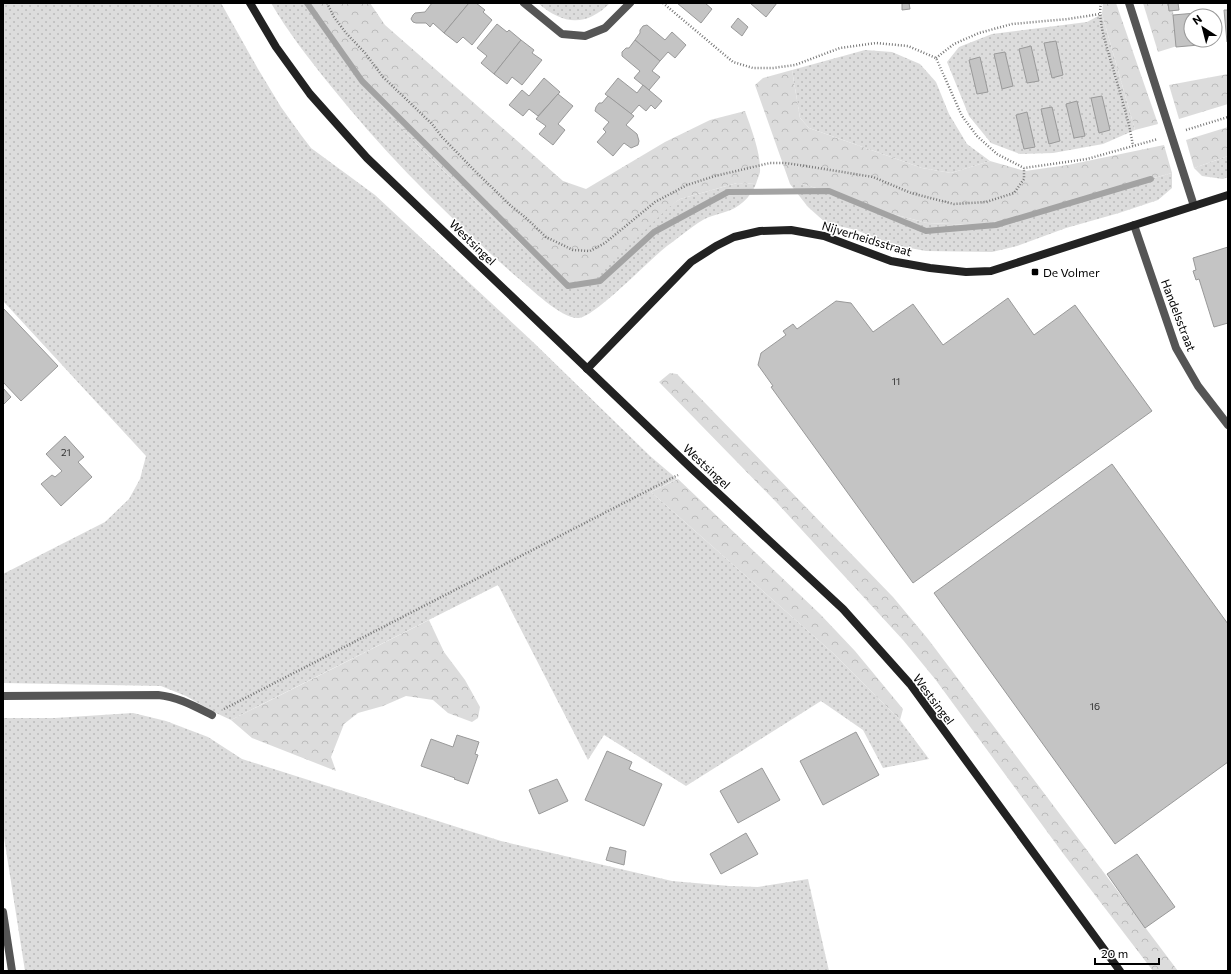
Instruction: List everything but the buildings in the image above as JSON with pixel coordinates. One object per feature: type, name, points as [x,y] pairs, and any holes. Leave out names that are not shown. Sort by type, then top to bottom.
[{"type":"main road","name":"Westsingel","points":[[250,3],[276,47],[310,94],[367,158],[691,468],[843,609],[910,684],[1120,971]]},
{"type":"main road","name":"Nijverheidsstraat","points":[[587,369],[691,262],[716,246],[734,237],[760,232],[791,230],[824,236],[891,261],[930,268],[966,272],[991,271],[1228,195]]},
{"type":"street","points":[[524,3],[562,34],[585,36],[605,28],[630,3]]},
{"type":"street","points":[[1129,3],[1194,206]]},
{"type":"street","name":"Handelsstraat","points":[[1134,225],[1176,348],[1198,386],[1228,425]]},
{"type":"street","points":[[3,696],[170,696],[187,702],[212,715]]},
{"type":"street","points":[[3,912],[12,971]]},
{"type":"path","points":[[327,3],[334,17],[346,33],[365,53],[383,77],[432,124],[510,206],[526,218],[546,237],[573,250],[590,251],[605,243],[655,202],[687,185],[715,176],[770,163],[785,163],[873,177],[911,193],[954,204],[986,202],[1014,192],[1024,178],[1024,168]]},
{"type":"path","points":[[663,3],[733,62],[753,68],[773,68],[794,65],[840,48],[876,44],[908,46],[936,58],[962,116],[977,136],[996,154],[1024,168],[1087,159],[1228,117]]},
{"type":"path","points":[[1100,3],[1100,14],[1107,46],[1122,103],[1129,122],[1133,146]]},
{"type":"path","points":[[936,58],[954,44],[979,33],[1012,24],[1068,19],[1100,14]]},
{"type":"path","points":[[212,715],[691,468]]},
{"type":"green space","points":[[3,3],[221,3],[281,107],[311,148],[375,195],[533,342],[650,456],[677,479],[651,492],[834,654],[900,720],[929,759],[883,768],[863,730],[821,701],[686,786],[604,735],[588,760],[498,585],[231,720],[186,696],[161,686],[3,683],[3,574],[105,522],[129,499],[140,479],[146,456],[3,301]]},
{"type":"green space","points":[[271,3],[305,3],[358,77],[402,129],[452,179],[559,279],[680,199],[737,183],[756,184],[751,194],[735,208],[709,217],[698,223],[667,246],[598,308],[579,318],[572,317],[556,309],[530,289],[468,233],[396,161],[330,85],[299,45]]},
{"type":"green space","points":[[305,3],[370,3],[385,25],[563,181],[586,189],[665,142],[710,120],[745,111],[759,157],[760,172],[756,184],[737,183],[680,199],[668,208],[590,283],[580,290],[568,286],[470,196],[402,129],[358,77]]},
{"type":"green space","points":[[538,3],[610,3],[601,11],[592,16],[574,20],[556,16]]},
{"type":"green space","points":[[1103,3],[1116,3],[1158,124],[1135,130],[1102,14]]},
{"type":"green space","points":[[1143,3],[1172,3],[1177,46],[1158,52]]},
{"type":"green space","points":[[1102,14],[1135,130],[1103,144],[1053,153],[1020,154],[991,143],[969,116],[947,62],[959,47],[992,34],[1087,22]]},
{"type":"green space","points":[[865,50],[892,52],[920,64],[936,82],[949,114],[967,144],[990,161],[951,173],[922,168],[809,128],[800,118],[792,70]]},
{"type":"green space","points":[[792,70],[800,118],[809,128],[922,168],[951,173],[990,161],[1025,171],[1068,165],[1164,145],[1172,173],[1006,220],[974,225],[927,223],[889,213],[839,194],[801,184],[790,184],[755,85],[763,78]]},
{"type":"green space","points":[[1228,74],[1228,104],[1179,119],[1169,85]]},
{"type":"green space","points":[[1228,127],[1228,156],[1194,168],[1186,140]]},
{"type":"green space","points":[[1228,156],[1228,177],[1223,179],[1202,176],[1194,168]]},
{"type":"green space","points":[[1172,173],[1172,188],[1158,200],[1066,228],[1017,246],[992,252],[926,251],[894,245],[856,230],[826,223],[808,207],[790,184],[801,184],[839,194],[889,213],[927,223],[974,225],[1006,220]]},
{"type":"green space","points":[[670,373],[677,374],[893,597],[928,639],[1178,971],[1153,971],[1062,852],[935,679],[903,640],[778,504],[659,382]]},
{"type":"green space","points":[[678,479],[820,614],[855,651],[903,709],[900,720],[834,654],[651,492]]},
{"type":"green space","points":[[429,620],[444,652],[465,680],[480,707],[478,718],[472,722],[448,713],[433,700],[406,696],[383,706],[358,713],[344,724],[331,757],[336,771],[252,738],[231,720]]},
{"type":"green space","points":[[133,713],[166,721],[208,737],[242,759],[501,841],[672,881],[758,887],[808,879],[829,971],[25,971],[3,831],[3,718],[55,718]]},
{"type":"waterway","points":[[307,3],[362,81],[568,286],[600,281],[654,232],[728,192],[829,191],[926,231],[996,225],[1151,179]]},
{"type":"place","name":"De Volmer","points":[[1035,272]]}]
